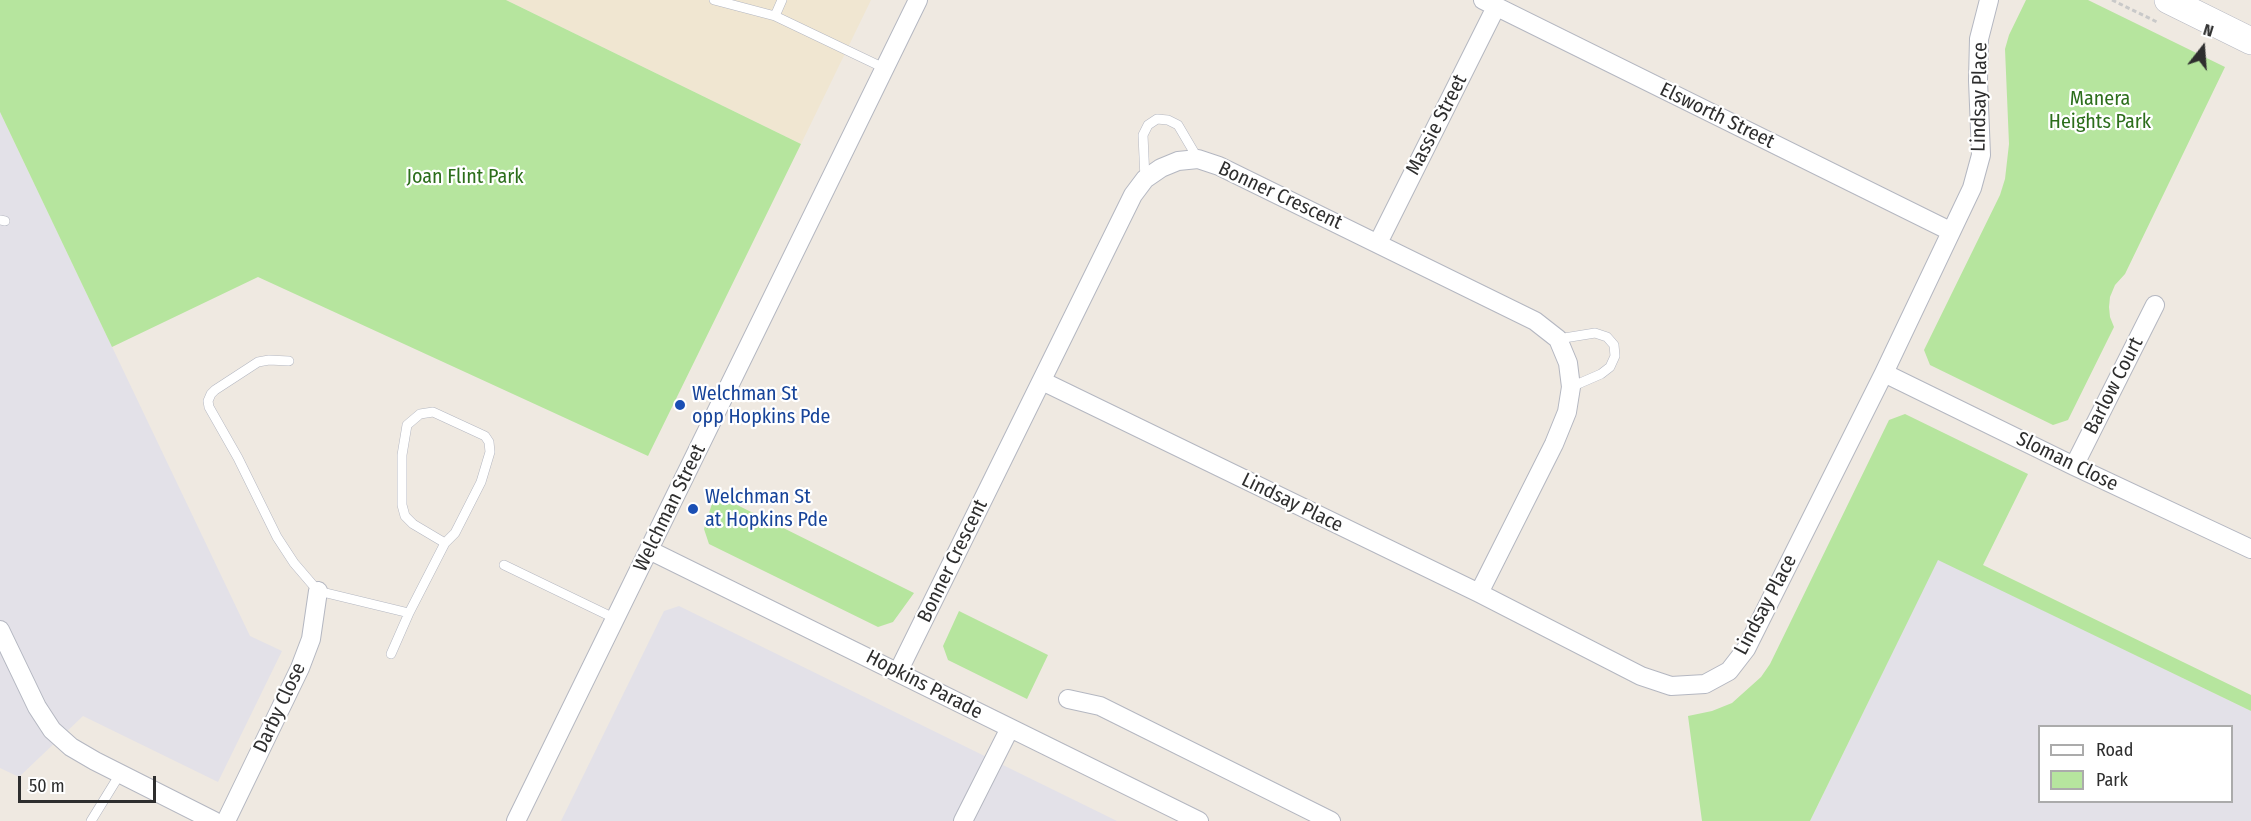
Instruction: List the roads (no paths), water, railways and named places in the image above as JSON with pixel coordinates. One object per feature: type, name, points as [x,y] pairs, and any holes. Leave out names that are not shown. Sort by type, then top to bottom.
[{"type":"street","name":"Welchman Street","points":[[516,821],[918,0]]},
{"type":"street","name":"Lindsay Place","points":[[1042,381],[1479,593],[1641,676],[1671,687],[1705,684],[1729,671],[1746,649],[1884,373],[1972,188],[1981,155],[1979,39],[1989,0]]},
{"type":"street","points":[[2168,0],[2251,41]]},
{"type":"street","name":"Elsworth Street","points":[[1490,3],[1950,231]]},
{"type":"street","name":"Massie Street","points":[[1378,243],[1490,3]]},
{"type":"street","name":"Bonner Crescent","points":[[898,672],[1133,195],[1145,179],[1161,168],[1178,161],[1198,159],[1219,166],[1535,321],[1558,339]]},
{"type":"street","name":"Barlow Court","points":[[2074,466],[2155,305]]},
{"type":"street","points":[[1479,593],[1554,444],[1567,412],[1571,387],[1568,363],[1558,339]]},
{"type":"street","name":"Sloman Close","points":[[1884,373],[2251,549]]},
{"type":"street","name":"Hopkins Parade","points":[[649,549],[1199,821]]},
{"type":"street","name":"Darby Close","points":[[226,821],[300,668],[311,639],[318,591]]},
{"type":"street","points":[[0,630],[37,707],[52,730],[71,747],[214,821]]},
{"type":"street","points":[[1068,699],[1100,706],[1331,821]]},
{"type":"street","points":[[963,821],[1010,728]]},
{"type":"lane","points":[[714,0],[775,16],[884,68]]},
{"type":"lane","points":[[775,16],[782,0]]},
{"type":"lane","points":[[1145,179],[1143,135],[1148,125],[1157,119],[1168,120],[1179,125],[1198,159]]},
{"type":"lane","points":[[1558,339],[1595,333],[1607,337],[1614,345],[1615,356],[1610,367],[1601,374],[1571,387]]},
{"type":"lane","points":[[289,361],[258,362],[215,390],[208,401],[209,407],[238,458],[277,537],[294,563],[318,591],[409,613]]},
{"type":"lane","points":[[391,654],[445,543],[455,533],[480,482],[490,452],[489,442],[485,436],[433,412],[420,414],[407,425],[402,455],[402,505],[405,516],[413,524],[445,543]]},
{"type":"lane","points":[[504,565],[616,619]]},
{"type":"lane","points":[[91,821],[120,774]]},
{"type":"place","name":"Welchman St opp Hopkins Pde","points":[[680,405]]},
{"type":"place","name":"Welchman St at Hopkins Pde","points":[[693,509]]},
{"type":"park label","name":"Manera Heights Park","points":[[2100,110]]},
{"type":"park label","name":"Joan Flint Park","points":[[465,177]]}]
